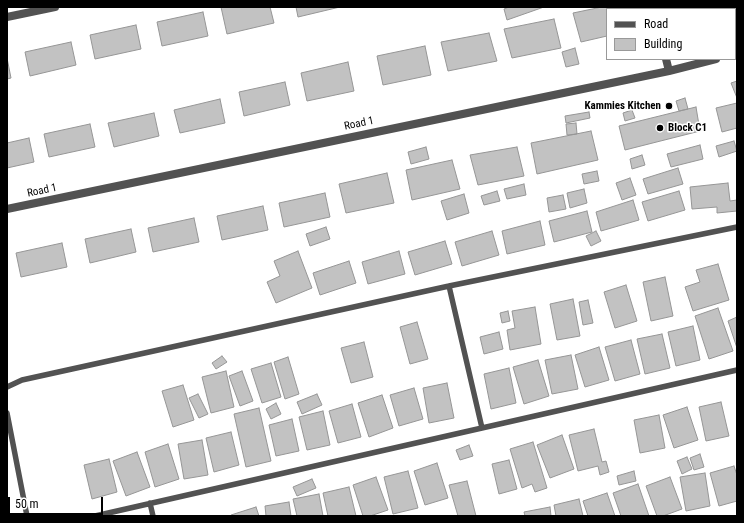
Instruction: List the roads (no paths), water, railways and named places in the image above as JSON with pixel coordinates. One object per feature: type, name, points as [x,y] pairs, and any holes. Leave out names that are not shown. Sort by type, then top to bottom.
[{"type":"street","points":[[7,17],[55,7]]},
{"type":"street","points":[[666,60],[669,71]]},
{"type":"street","name":"Road 1","points":[[7,209],[669,71],[712,60]]},
{"type":"lane","points":[[7,387],[22,380],[449,286],[737,227]]},
{"type":"lane","points":[[449,286],[482,428]]},
{"type":"lane","points":[[95,516],[737,370]]},
{"type":"lane","points":[[7,413],[27,516]]},
{"type":"lane","points":[[150,503],[153,516]]},
{"type":"place","name":"Kammies Kitchen","points":[[669,106]]},
{"type":"place","name":"Block C1","points":[[660,128]]}]
